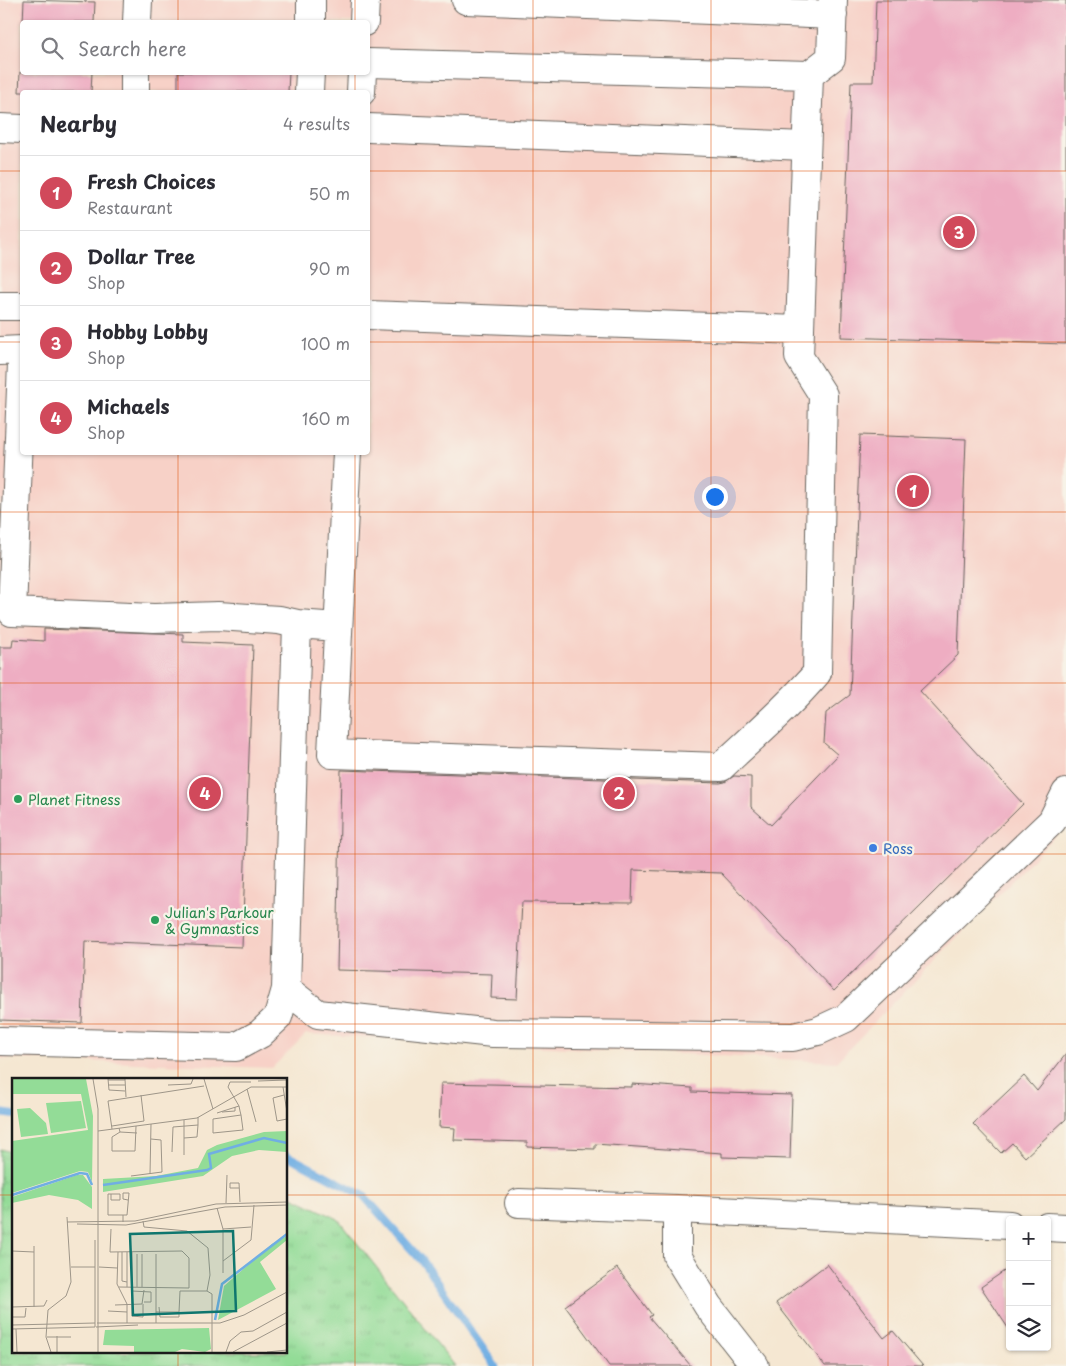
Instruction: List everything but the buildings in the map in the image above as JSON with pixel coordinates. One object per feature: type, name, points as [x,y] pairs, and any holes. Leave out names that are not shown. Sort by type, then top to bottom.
[{"type":"lane","points":[[137,20],[138,0]]},
{"type":"lane","points":[[311,20],[312,0]]},
{"type":"lane","points":[[364,20],[365,0]]},
{"type":"lane","points":[[370,64],[809,75],[831,58],[833,8],[466,0]]},
{"type":"lane","points":[[134,90],[135,75]]},
{"type":"lane","points":[[309,90],[310,75]]},
{"type":"lane","points":[[361,90],[362,75]]},
{"type":"lane","points":[[347,455],[332,754],[721,767],[795,697],[817,673],[823,395],[799,357],[809,75]]},
{"type":"lane","points":[[0,128],[20,129]]},
{"type":"lane","points":[[370,128],[805,146]]},
{"type":"lane","points":[[0,306],[20,306]]},
{"type":"lane","points":[[370,315],[800,330]]},
{"type":"lane","points":[[0,351],[20,350]]},
{"type":"lane","points":[[20,394],[6,612],[154,618],[218,616],[279,620],[297,624],[338,627]]},
{"type":"lane","points":[[0,1041],[236,1047],[260,1034],[278,1017],[286,989],[297,624]]},
{"type":"lane","points":[[286,989],[318,1014],[493,1033],[793,1037],[818,1031],[846,1018],[1052,821],[1066,793]]},
{"type":"lane","points":[[519,1203],[1006,1225]]},
{"type":"lane","points":[[677,1209],[677,1256],[708,1306],[755,1366]]},
{"type":"lane","points":[[1051,1227],[1066,1228]]},
{"type":"shaded area","points":[[0,0],[1066,0],[1066,825],[836,1062],[306,1034],[272,1068],[0,1058]]},
{"type":"green space","points":[[0,1149],[12,1152],[12,1354],[288,1354],[288,1195],[338,1219],[455,1366],[0,1366]]},
{"type":"waterway","points":[[0,1113],[12,1115]]},
{"type":"waterway","points":[[288,1156],[363,1195],[422,1261],[495,1366]]},
{"type":"place","name":"Hobby Lobby","points":[[959,232]]},
{"type":"place","name":"Fresh Choices","points":[[913,491]]},
{"type":"place","name":"Michaels","points":[[205,793]]},
{"type":"place","name":"Dollar Tree","points":[[619,793]]},
{"type":"place","name":"Planet Fitness","points":[[18,799]]},
{"type":"place","name":"Ross","points":[[873,848]]},
{"type":"place","name":"Julian's Parkour & Gymnastics","points":[[155,920]]}]
